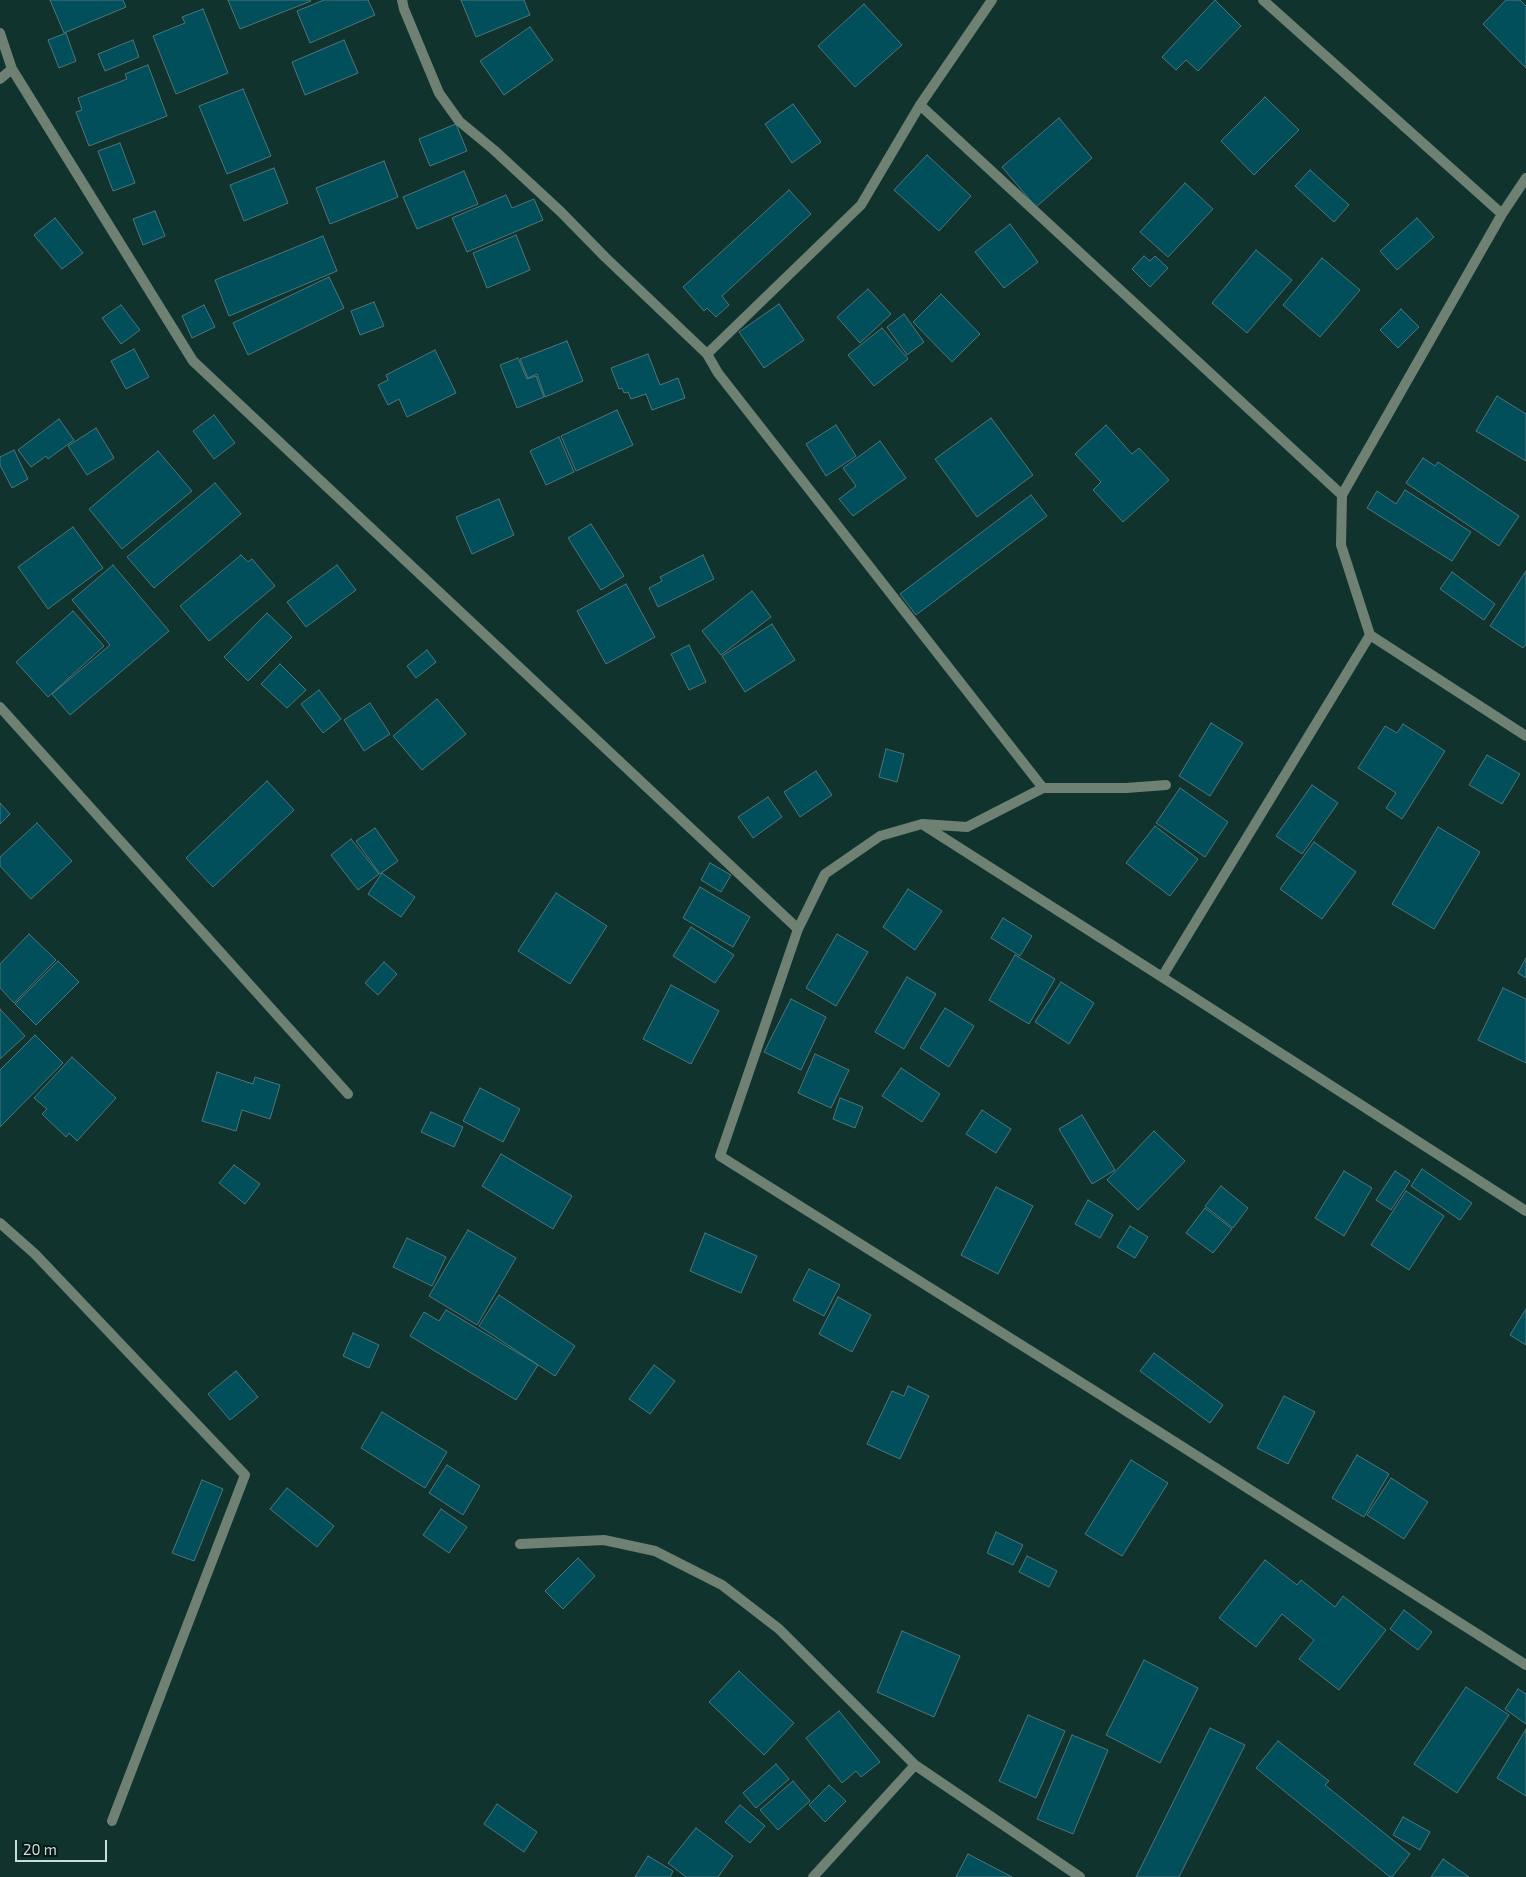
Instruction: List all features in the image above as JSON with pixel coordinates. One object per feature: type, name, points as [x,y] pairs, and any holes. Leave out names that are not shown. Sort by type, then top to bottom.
[{"type":"street","points":[[402,0],[439,93],[459,120],[562,212],[605,257],[707,354],[718,373],[1043,788]]},
{"type":"street","points":[[707,354],[861,205],[920,105],[992,0]]},
{"type":"street","points":[[1264,0],[1502,214]]},
{"type":"street","points":[[0,34],[12,70],[193,361],[798,929]]},
{"type":"street","points":[[0,79],[12,70]]},
{"type":"street","points":[[920,105],[1342,495]]},
{"type":"street","points":[[1526,178],[1502,214],[1342,495],[1341,545],[1370,636],[1526,736]]},
{"type":"street","points":[[1162,977],[1370,636]]},
{"type":"street","points":[[0,707],[348,1094]]},
{"type":"street","points":[[1166,785],[1126,788],[1043,788],[967,827],[922,824],[880,836],[825,874],[798,929],[720,1156],[1526,1665]]},
{"type":"street","points":[[922,824],[1526,1211]]},
{"type":"street","points":[[0,1223],[35,1254],[245,1475],[112,1820]]},
{"type":"street","points":[[520,1544],[604,1540],[655,1551],[722,1584],[779,1629],[915,1765],[1080,1877]]},
{"type":"street","points":[[813,1877],[915,1765]]},
{"type":"building","points":[[50,0],[123,0],[126,7],[64,33]]},
{"type":"building","points":[[228,0],[310,0],[311,1],[240,29]]},
{"type":"building","points":[[324,0],[368,0],[375,15],[310,43],[297,11]]},
{"type":"building","points":[[461,0],[524,0],[530,15],[476,37]]},
{"type":"building","points":[[1215,0],[1241,26],[1198,71],[1186,60],[1176,70],[1162,57]]},
{"type":"building","points":[[1506,0],[1520,0],[1526,6],[1526,68],[1483,24]]},
{"type":"building","points":[[864,4],[902,45],[855,87],[818,46]]},
{"type":"building","points":[[203,9],[228,73],[176,94],[153,36],[185,23],[182,17]]},
{"type":"building","points":[[530,27],[553,60],[504,95],[480,61]]},
{"type":"building","points":[[66,33],[76,61],[59,68],[48,40]]},
{"type":"building","points":[[133,40],[139,57],[105,71],[98,54]]},
{"type":"building","points":[[344,40],[358,73],[305,95],[292,62]]},
{"type":"building","points":[[148,65],[167,116],[89,146],[76,112],[82,110],[78,98],[127,79],[125,74]]},
{"type":"building","points":[[243,89],[271,156],[227,174],[199,106]]},
{"type":"building","points":[[1265,97],[1299,130],[1254,175],[1221,141]]},
{"type":"building","points":[[793,104],[821,142],[792,163],[765,124]]},
{"type":"building","points":[[1059,118],[1092,158],[1036,207],[1002,167]]},
{"type":"building","points":[[456,124],[467,151],[430,166],[419,139]]},
{"type":"building","points":[[120,143],[135,183],[113,191],[98,151]]},
{"type":"building","points":[[927,155],[971,196],[939,231],[894,190]]},
{"type":"building","points":[[384,161],[398,197],[330,224],[316,188]]},
{"type":"building","points":[[274,168],[288,203],[244,221],[230,185]]},
{"type":"building","points":[[1310,170],[1349,205],[1334,222],[1295,186]]},
{"type":"building","points":[[464,171],[478,204],[417,229],[403,197]]},
{"type":"building","points":[[1185,183],[1213,209],[1168,257],[1140,232]]},
{"type":"building","points":[[789,190],[811,214],[722,296],[729,305],[716,317],[707,308],[704,311],[683,287]]},
{"type":"building","points":[[506,195],[512,208],[534,199],[543,220],[467,252],[452,218]]},
{"type":"building","points":[[155,211],[165,236],[143,245],[133,219]]},
{"type":"building","points":[[55,218],[83,253],[62,269],[34,235]]},
{"type":"building","points":[[1417,218],[1434,237],[1397,270],[1380,251]]},
{"type":"building","points":[[1010,224],[1038,262],[1004,288],[975,252]]},
{"type":"building","points":[[516,235],[530,270],[487,288],[473,253]]},
{"type":"building","points":[[323,236],[337,271],[229,316],[215,280]]},
{"type":"building","points":[[1256,250],[1292,280],[1247,333],[1212,303]]},
{"type":"building","points":[[1144,256],[1150,261],[1155,256],[1168,268],[1150,287],[1132,269]]},
{"type":"building","points":[[1322,258],[1360,290],[1320,337],[1283,305]]},
{"type":"building","points":[[329,277],[344,308],[248,355],[233,323]]},
{"type":"building","points":[[868,289],[891,314],[860,343],[837,317]]},
{"type":"building","points":[[941,294],[980,334],[952,362],[913,322]]},
{"type":"building","points":[[374,302],[384,326],[360,335],[351,311]]},
{"type":"building","points":[[779,304],[804,340],[764,368],[739,332]]},
{"type":"building","points":[[121,305],[140,330],[121,344],[102,318]]},
{"type":"building","points":[[204,305],[215,327],[192,338],[182,316]]},
{"type":"building","points":[[1401,309],[1419,327],[1398,348],[1380,330]]},
{"type":"building","points":[[904,314],[924,342],[907,355],[887,327]]},
{"type":"building","points":[[882,328],[908,359],[874,386],[848,355]]},
{"type":"building","points":[[567,341],[583,381],[545,397],[537,374],[528,378],[520,359]]},
{"type":"building","points":[[134,349],[149,377],[126,389],[111,361]]},
{"type":"building","points":[[435,350],[456,393],[407,417],[399,399],[388,405],[378,385],[388,380],[386,375]]},
{"type":"building","points":[[648,354],[660,385],[678,378],[685,398],[652,410],[646,394],[631,399],[628,392],[624,393],[622,388],[619,389],[611,368]]},
{"type":"building","points":[[518,358],[527,379],[536,376],[544,397],[517,408],[500,365]]},
{"type":"building","points":[[1497,396],[1526,414],[1526,461],[1476,431]]},
{"type":"building","points":[[617,410],[633,445],[576,471],[561,436]]},
{"type":"building","points":[[214,415],[235,443],[214,459],[193,431]]},
{"type":"building","points":[[991,418],[1033,475],[977,517],[935,459]]},
{"type":"building","points":[[59,419],[74,440],[48,459],[46,456],[31,467],[18,450]]},
{"type":"building","points":[[836,425],[856,456],[826,476],[806,444]]},
{"type":"building","points":[[1106,425],[1132,454],[1139,448],[1169,480],[1123,522],[1093,490],[1101,482],[1075,454]]},
{"type":"building","points":[[96,428],[114,458],[87,475],[68,446]]},
{"type":"building","points":[[559,437],[574,472],[546,485],[530,451]]},
{"type":"building","points":[[880,441],[906,478],[853,516],[839,499],[856,486],[843,468]]},
{"type":"building","points":[[14,450],[28,479],[12,488],[0,465],[0,457]]},
{"type":"building","points":[[158,451],[192,491],[122,549],[89,509]]},
{"type":"building","points":[[1423,458],[1435,466],[1438,462],[1519,516],[1499,546],[1406,483]]},
{"type":"building","points":[[215,483],[241,514],[154,588],[127,557]]},
{"type":"building","points":[[1405,490],[1471,532],[1452,561],[1367,508],[1377,491],[1396,504]]},
{"type":"building","points":[[1031,495],[1047,516],[916,615],[900,594]]},
{"type":"building","points":[[499,499],[514,535],[472,554],[456,517]]},
{"type":"building","points":[[591,524],[624,576],[601,590],[568,538]]},
{"type":"building","points":[[73,527],[103,568],[48,609],[18,567]]},
{"type":"building","points":[[241,555],[248,562],[252,559],[275,586],[209,641],[180,606]]},
{"type":"building","points":[[703,555],[714,579],[658,607],[649,588],[662,581],[660,577]]},
{"type":"building","points":[[113,565],[169,631],[70,715],[52,694],[110,645],[72,600]]},
{"type":"building","points":[[337,565],[356,590],[306,627],[287,602]]},
{"type":"building","points":[[1526,571],[1526,644],[1523,648],[1490,626]]},
{"type":"building","points":[[1452,572],[1495,604],[1484,620],[1440,589]]},
{"type":"building","points":[[626,584],[655,637],[606,664],[577,611]]},
{"type":"building","points":[[752,591],[771,617],[721,655],[702,631]]},
{"type":"building","points":[[73,611],[104,646],[48,697],[16,662]]},
{"type":"building","points":[[267,613],[292,637],[248,681],[224,657]]},
{"type":"building","points":[[772,624],[795,660],[745,692],[722,656]]},
{"type":"building","points":[[689,645],[706,682],[689,690],[671,654]]},
{"type":"building","points":[[427,650],[436,662],[416,678],[407,666]]},
{"type":"building","points":[[280,664],[306,690],[287,708],[261,684]]},
{"type":"building","points":[[319,690],[341,719],[323,733],[301,704]]},
{"type":"building","points":[[437,699],[466,734],[422,770],[393,736]]},
{"type":"building","points":[[370,703],[390,734],[364,751],[344,720]]},
{"type":"building","points":[[1211,723],[1243,743],[1210,796],[1179,776]]},
{"type":"building","points":[[1403,724],[1445,751],[1402,819],[1386,808],[1396,793],[1358,768],[1385,726],[1397,733]]},
{"type":"building","points":[[886,749],[904,754],[897,782],[879,777]]},
{"type":"building","points":[[1487,755],[1520,774],[1502,804],[1469,785]]},
{"type":"building","points":[[816,771],[832,795],[800,817],[784,792]]},
{"type":"building","points":[[267,781],[294,810],[213,887],[186,858]]},
{"type":"building","points":[[1312,785],[1338,803],[1302,854],[1276,836]]},
{"type":"building","points":[[1180,788],[1228,822],[1205,857],[1156,823]]},
{"type":"building","points":[[768,797],[782,817],[753,838],[738,817]]},
{"type":"building","points":[[0,803],[10,814],[0,824]]},
{"type":"building","points":[[37,823],[72,861],[31,899],[0,866],[0,857]]},
{"type":"building","points":[[1155,826],[1198,859],[1170,896],[1126,863]]},
{"type":"building","points":[[1438,827],[1480,852],[1434,929],[1392,904]]},
{"type":"building","points":[[375,828],[398,861],[380,874],[356,841]]},
{"type":"building","points":[[351,839],[379,874],[358,890],[331,855]]},
{"type":"building","points":[[1314,842],[1356,872],[1322,919],[1280,889]]},
{"type":"building","points":[[710,863],[731,875],[721,892],[701,880]]},
{"type":"building","points":[[382,873],[415,897],[401,917],[368,894]]},
{"type":"building","points":[[700,887],[750,917],[733,947],[683,918]]},
{"type":"building","points":[[908,889],[942,911],[915,950],[883,927]]},
{"type":"building","points":[[556,893],[607,926],[570,984],[518,951]]},
{"type":"building","points":[[1003,918],[1032,936],[1020,956],[991,938]]},
{"type":"building","points":[[691,927],[734,955],[715,983],[673,956]]},
{"type":"building","points":[[29,934],[56,960],[14,1003],[0,988],[0,964]]},
{"type":"building","points":[[837,934],[868,952],[836,1006],[806,988]]},
{"type":"building","points":[[1015,955],[1055,979],[1029,1024],[989,1000]]},
{"type":"building","points":[[1526,958],[1526,978],[1518,973]]},
{"type":"building","points":[[58,961],[79,982],[36,1025],[15,1004]]},
{"type":"building","points":[[384,962],[397,974],[378,995],[365,983]]},
{"type":"building","points":[[907,977],[936,994],[904,1049],[875,1032]]},
{"type":"building","points":[[1061,982],[1094,1003],[1069,1044],[1035,1022]]},
{"type":"building","points":[[671,985],[719,1011],[691,1064],[643,1039]]},
{"type":"building","points":[[1503,988],[1526,999],[1526,1063],[1478,1040]]},
{"type":"building","points":[[791,999],[826,1017],[801,1070],[764,1052]]},
{"type":"building","points":[[945,1008],[974,1026],[949,1067],[920,1048]]},
{"type":"building","points":[[0,1009],[25,1036],[0,1059]]},
{"type":"building","points":[[35,1035],[63,1063],[0,1127],[0,1070]]},
{"type":"building","points":[[815,1054],[849,1070],[831,1108],[798,1093]]},
{"type":"building","points":[[72,1057],[116,1098],[77,1141],[69,1133],[66,1137],[42,1114],[47,1109],[34,1098]]},
{"type":"building","points":[[901,1068],[940,1094],[922,1122],[882,1096]]},
{"type":"building","points":[[217,1072],[253,1084],[255,1077],[280,1085],[270,1119],[242,1110],[236,1131],[202,1121]]},
{"type":"building","points":[[480,1088],[520,1109],[503,1142],[463,1121]]},
{"type":"building","points":[[840,1098],[863,1107],[855,1128],[833,1119]]},
{"type":"building","points":[[982,1110],[1011,1129],[996,1153],[966,1134]]},
{"type":"building","points":[[431,1112],[463,1127],[454,1147],[421,1132]]},
{"type":"building","points":[[1082,1115],[1115,1170],[1092,1184],[1059,1129]]},
{"type":"building","points":[[1154,1131],[1185,1161],[1138,1210],[1107,1180]]},
{"type":"building","points":[[501,1154],[572,1196],[553,1229],[482,1186]]},
{"type":"building","points":[[234,1165],[260,1184],[245,1204],[219,1183]]},
{"type":"building","points":[[1422,1169],[1472,1203],[1460,1220],[1411,1186]]},
{"type":"building","points":[[1344,1171],[1372,1188],[1344,1236],[1315,1218]]},
{"type":"building","points":[[1395,1171],[1410,1181],[1391,1210],[1376,1200]]},
{"type":"building","points":[[1221,1186],[1248,1208],[1233,1228],[1205,1206]]},
{"type":"building","points":[[996,1187],[1033,1206],[998,1274],[961,1255]]},
{"type":"building","points":[[1406,1191],[1444,1216],[1409,1270],[1371,1245]]},
{"type":"building","points":[[1088,1200],[1113,1215],[1100,1238],[1075,1224]]},
{"type":"building","points":[[1205,1208],[1232,1229],[1213,1253],[1186,1233]]},
{"type":"building","points":[[1130,1226],[1148,1237],[1135,1258],[1117,1247]]},
{"type":"building","points":[[468,1230],[516,1258],[477,1325],[429,1296]]},
{"type":"building","points":[[705,1233],[757,1256],[741,1293],[690,1271]]},
{"type":"building","points":[[407,1238],[446,1257],[432,1286],[393,1267]]},
{"type":"building","points":[[809,1269],[840,1285],[824,1316],[793,1300]]},
{"type":"building","points":[[499,1295],[575,1346],[555,1376],[479,1326]]},
{"type":"building","points":[[838,1297],[871,1315],[852,1352],[819,1334]]},
{"type":"building","points":[[1526,1309],[1526,1345],[1510,1335]]},
{"type":"building","points":[[446,1310],[538,1365],[516,1400],[410,1336],[424,1312],[439,1321]]},
{"type":"building","points":[[353,1333],[379,1345],[369,1368],[343,1356]]},
{"type":"building","points":[[1154,1353],[1223,1405],[1210,1423],[1140,1371]]},
{"type":"building","points":[[654,1365],[675,1381],[650,1414],[629,1399]]},
{"type":"building","points":[[236,1371],[258,1397],[230,1420],[208,1394]]},
{"type":"building","points":[[908,1386],[929,1396],[900,1459],[867,1444],[892,1391],[904,1396]]},
{"type":"building","points":[[1284,1396],[1315,1412],[1288,1464],[1257,1448]]},
{"type":"building","points":[[382,1412],[447,1452],[425,1488],[361,1448]]},
{"type":"building","points":[[1357,1455],[1389,1474],[1364,1517],[1332,1498]]},
{"type":"building","points":[[1131,1460],[1168,1483],[1122,1556],[1085,1534]]},
{"type":"building","points":[[447,1465],[480,1486],[463,1515],[429,1493]]},
{"type":"building","points":[[1391,1478],[1428,1502],[1404,1539],[1367,1515]]},
{"type":"building","points":[[202,1480],[223,1489],[194,1561],[172,1553]]},
{"type":"building","points":[[287,1488],[334,1526],[317,1547],[270,1509]]},
{"type":"building","points":[[441,1509],[467,1527],[449,1553],[423,1535]]},
{"type":"building","points":[[996,1532],[1023,1545],[1013,1565],[987,1553]]},
{"type":"building","points":[[1027,1556],[1057,1571],[1049,1587],[1019,1572]]},
{"type":"building","points":[[578,1558],[595,1576],[563,1609],[545,1591]]},
{"type":"building","points":[[1265,1560],[1297,1585],[1301,1580],[1335,1607],[1343,1596],[1386,1630],[1339,1690],[1299,1659],[1314,1640],[1282,1614],[1256,1647],[1219,1618]]},
{"type":"building","points":[[1404,1610],[1432,1632],[1418,1650],[1390,1629]]},
{"type":"building","points":[[902,1631],[960,1656],[934,1717],[877,1692]]},
{"type":"building","points":[[1144,1660],[1198,1688],[1160,1763],[1106,1735]]},
{"type":"building","points":[[739,1671],[794,1723],[764,1755],[709,1702]]},
{"type":"building","points":[[1466,1687],[1509,1715],[1457,1793],[1414,1764]]},
{"type":"building","points":[[1518,1689],[1526,1694],[1526,1724],[1505,1709]]},
{"type":"building","points":[[839,1711],[880,1762],[861,1777],[856,1771],[842,1783],[806,1738]]},
{"type":"building","points":[[1028,1715],[1065,1731],[1036,1798],[999,1781]]},
{"type":"building","points":[[1210,1728],[1245,1745],[1179,1877],[1136,1877]]},
{"type":"building","points":[[1526,1729],[1526,1796],[1497,1778]]},
{"type":"building","points":[[1072,1735],[1108,1750],[1073,1834],[1037,1819]]},
{"type":"building","points":[[1278,1741],[1329,1781],[1325,1785],[1410,1854],[1392,1877],[1256,1768]]},
{"type":"building","points":[[776,1764],[789,1779],[756,1808],[743,1793]]},
{"type":"building","points":[[793,1781],[810,1801],[778,1830],[760,1810]]},
{"type":"building","points":[[829,1785],[846,1801],[825,1822],[809,1805]]},
{"type":"building","points":[[497,1804],[537,1832],[524,1852],[484,1824]]},
{"type":"building","points":[[740,1805],[765,1826],[750,1843],[725,1822]]},
{"type":"building","points":[[1403,1817],[1430,1832],[1420,1850],[1393,1835]]},
{"type":"building","points":[[696,1828],[733,1856],[718,1877],[686,1877],[668,1863]]},
{"type":"building","points":[[968,1854],[1012,1877],[956,1877]]},
{"type":"building","points":[[648,1856],[673,1871],[670,1877],[635,1877]]},
{"type":"building","points":[[1443,1859],[1469,1877],[1431,1877]]}]
